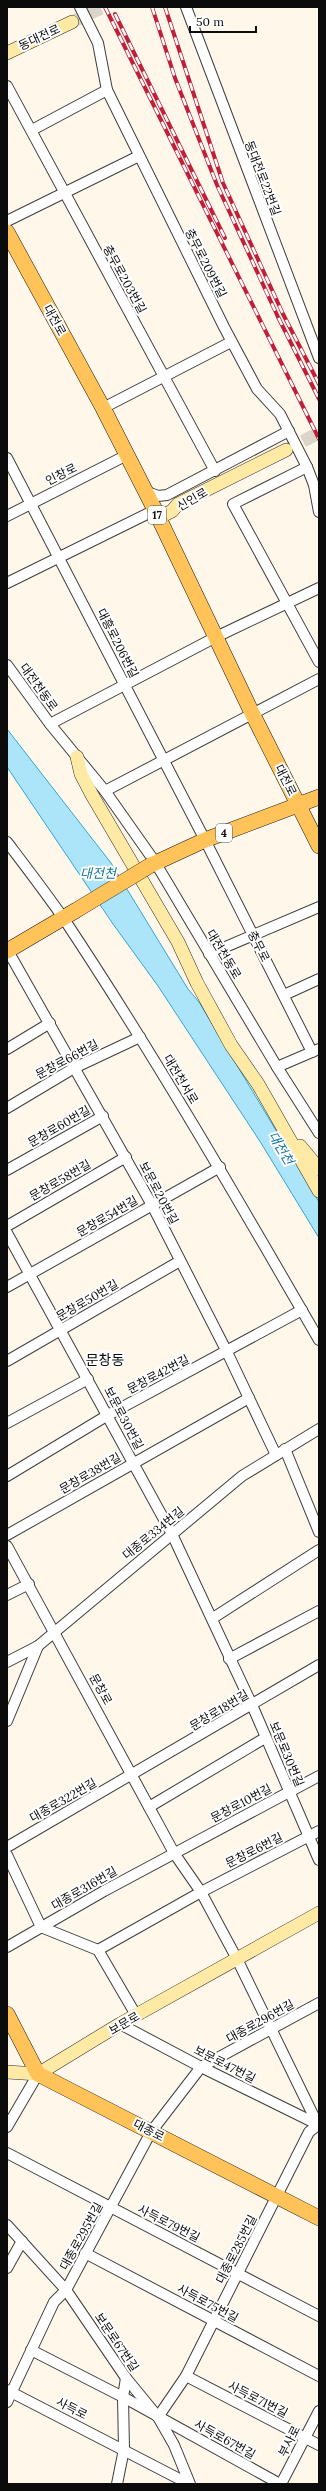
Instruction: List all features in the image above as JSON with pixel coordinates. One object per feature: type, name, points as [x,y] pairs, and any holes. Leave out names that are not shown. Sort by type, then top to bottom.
[{"type":"main road","name":"동대전로","points":[[7,53],[72,22]]},
{"type":"main road","name":"대전로","points":[[7,232],[103,408],[145,491],[252,713],[319,846]]},
{"type":"main road","name":"신인로","points":[[156,514],[172,511],[178,504],[288,453]]},
{"type":"main road","points":[[77,757],[81,774],[92,796],[174,936],[224,1032],[258,1084],[275,1117],[319,1191]]},
{"type":"main road","name":"4","points":[[7,951],[153,863],[205,840],[319,797]]},
{"type":"main road","points":[[275,1117],[319,1169]]},
{"type":"main road","name":"보문로","points":[[38,2074],[120,2024],[319,1913]]},
{"type":"main road","points":[[7,2014],[38,2074]]},
{"type":"main road","points":[[7,2072],[38,2074]]},
{"type":"main road","name":"대종로","points":[[38,2074],[319,2218]]},
{"type":"street","name":"충무로209번길","points":[[80,7],[98,43],[107,90],[231,342],[257,389],[280,414],[307,467],[314,485],[319,512]]},
{"type":"street","name":"동대전로22번길","points":[[186,7],[319,358]]},
{"type":"street","name":"충무로203번길","points":[[7,86],[214,471]]},
{"type":"street","points":[[32,130],[107,90]]},
{"type":"street","points":[[7,221],[139,156]]},
{"type":"street","points":[[103,408],[231,342]]},
{"type":"street","points":[[145,491],[158,496],[167,495],[289,432]]},
{"type":"street","name":"인창로","points":[[7,516],[127,456]]},
{"type":"street","name":"대흥로206번길","points":[[7,458],[205,840]]},
{"type":"street","points":[[307,467],[233,504],[319,662]]},
{"type":"street","points":[[7,583],[59,557],[156,514]]},
{"type":"street","points":[[125,686],[216,637],[319,588]]},
{"type":"street","name":"대전천동로","points":[[7,665],[50,724],[104,791],[153,863],[277,1067],[319,1133]]},
{"type":"street","points":[[104,791],[319,679]]},
{"type":"street","name":"대전천동로","points":[[50,724],[125,686]]},
{"type":"street","name":"충무로","points":[[205,840],[284,995],[316,1051]]},
{"type":"street","name":"대전천서로","points":[[7,842],[69,915],[140,1037],[220,1167],[319,1340]]},
{"type":"street","points":[[209,954],[319,907]]},
{"type":"street","name":"보문로20번길","points":[[7,951],[50,1023],[152,1205],[227,1352],[276,1454]]},
{"type":"street","points":[[284,995],[319,979]]},
{"type":"street","points":[[7,1048],[50,1023]]},
{"type":"street","name":"문창로66번길","points":[[7,1108],[74,1068],[140,1037]]},
{"type":"street","points":[[277,1067],[316,1051]]},
{"type":"street","name":"문창로60번길","points":[[7,1170],[102,1116]]},
{"type":"street","name":"문창로58번길","points":[[7,1226],[126,1157]]},
{"type":"street","name":"문창로54번길","points":[[7,1287],[220,1167]]},
{"type":"street","name":"보문로30번길","points":[[7,1234],[108,1415],[172,1534],[213,1618],[229,1659],[252,1705],[308,1838],[319,1860]]},
{"type":"street","name":"문창로50번길","points":[[7,1361],[180,1261]]},
{"type":"street","name":"문창로42번길","points":[[7,1476],[108,1415],[227,1352],[302,1310]]},
{"type":"street","points":[[7,1423],[88,1379]]},
{"type":"street","name":"문창로38번길","points":[[7,1535],[249,1398]]},
{"type":"street","name":"대종로334번길","points":[[7,1662],[38,1646],[242,1476],[319,1429]]},
{"type":"street","points":[[285,1449],[319,1532]]},
{"type":"street","name":"문창로","points":[[7,1546],[174,1853],[201,1892],[237,1959]]},
{"type":"street","points":[[213,1618],[319,1550]]},
{"type":"street","points":[[7,1595],[28,1584]]},
{"type":"street","points":[[229,1659],[319,1610]]},
{"type":"street","points":[[7,1721],[38,1646]]},
{"type":"street","name":"문창로18번길","points":[[132,1776],[319,1665]]},
{"type":"street","points":[[149,1807],[265,1738]]},
{"type":"street","name":"대종로322번길","points":[[7,1847],[132,1776]]},
{"type":"street","name":"문창로10번길","points":[[174,1853],[319,1776]]},
{"type":"street","name":"문창로6번길","points":[[201,1892],[319,1831]]},
{"type":"street","name":"대종로316번길","points":[[7,1947],[174,1853]]},
{"type":"street","points":[[7,1855],[41,1927],[98,1950],[136,2015]]},
{"type":"street","points":[[98,1950],[201,1892]]},
{"type":"street","points":[[237,1959],[319,2125]]},
{"type":"street","name":"대종로296번길","points":[[152,2132],[201,2067],[319,2003]]},
{"type":"street","name":"보문로47번길","points":[[120,2024],[201,2067],[319,2125]]},
{"type":"street","points":[[7,2127],[38,2074]]},
{"type":"street","name":"대종로285번길","points":[[158,2417],[186,2376],[309,2132],[319,2125]]},
{"type":"street","name":"대종로295번길","points":[[7,2402],[9,2391],[54,2302],[66,2290],[152,2132]]},
{"type":"street","name":"사득로79번길","points":[[7,2153],[319,2316]]},
{"type":"street","name":"보문로67번길","points":[[7,2225],[66,2290],[126,2378],[158,2417],[174,2445],[190,2484]]},
{"type":"street","points":[[7,2268],[22,2241]]},
{"type":"street","name":"사득로75번길","points":[[86,2253],[319,2376]]},
{"type":"street","points":[[31,2350],[123,2396],[158,2417]]},
{"type":"street","name":"사득로71번길","points":[[186,2376],[319,2445]]},
{"type":"street","points":[[118,2484],[124,2448],[123,2396],[126,2378]]},
{"type":"street","name":"사득로","points":[[9,2391],[124,2448],[190,2484]]},
{"type":"street","name":"부사로","points":[[280,2484],[319,2411]]},
{"type":"street","name":"사득로67번길","points":[[158,2417],[280,2484]]},
{"type":"water","name":"대전천","points":[[7,729],[111,863],[188,989],[199,1002],[319,1202],[319,1238],[261,1143],[158,986],[113,924],[7,767]]},
{"type":"tunnel","points":[[72,22],[103,7]]},
{"type":"tunnel","points":[[286,450],[319,433]]},
{"type":"railway","points":[[105,7],[319,439]]},
{"type":"railway","points":[[152,7],[175,78],[217,185],[278,317],[319,399]]},
{"type":"railway","points":[[165,7],[223,183],[283,314],[319,384]]},
{"type":"railway","points":[[115,14],[225,238]]},
{"type":"district","name":"문창동","points":[[105,1360]]}]
